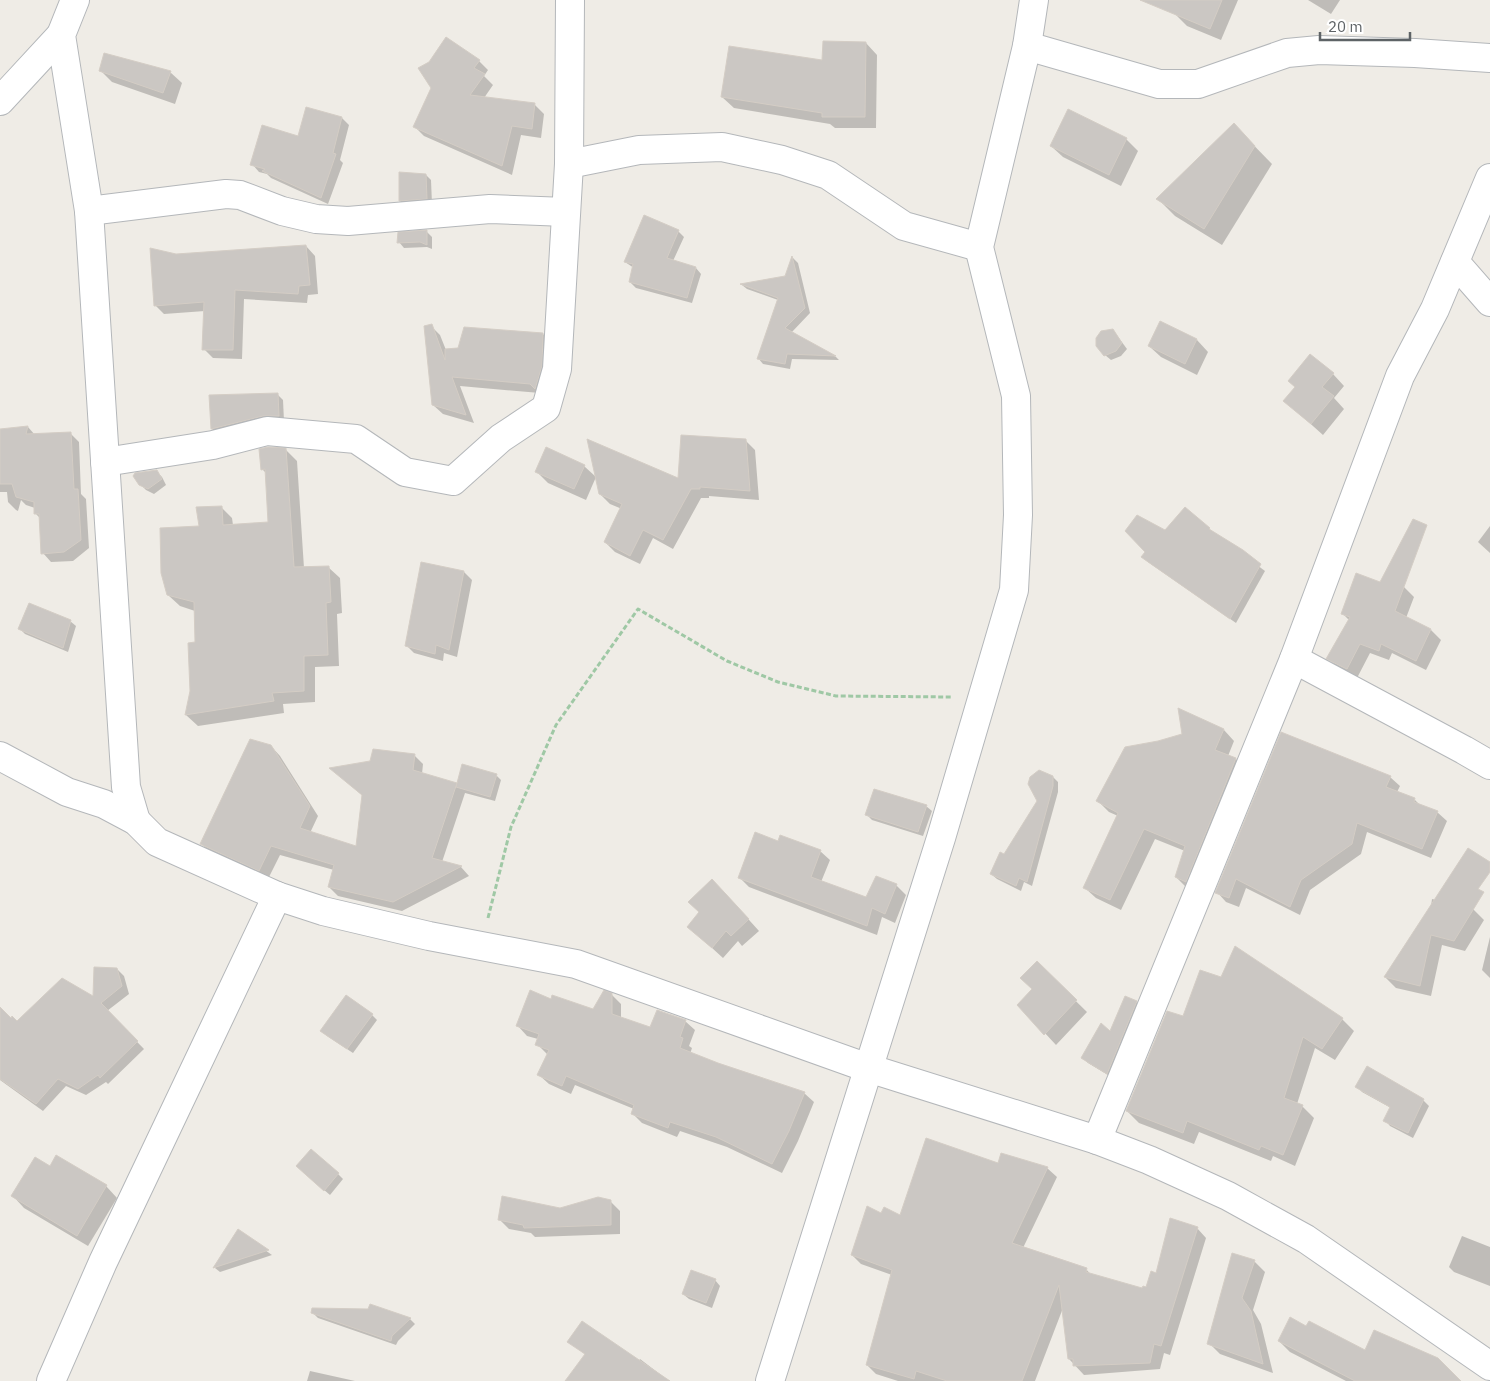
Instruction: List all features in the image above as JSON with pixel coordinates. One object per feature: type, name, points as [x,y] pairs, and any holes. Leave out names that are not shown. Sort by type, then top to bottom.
[{"type":"street","points":[[0,101],[61,35],[75,0]]},
{"type":"street","points":[[106,462],[212,445],[267,431],[356,439],[405,472],[453,480],[501,438],[546,408],[557,370],[569,164],[570,0]]},
{"type":"street","points":[[770,1381],[941,838],[1014,590],[1018,515],[1016,396],[979,247],[1026,46],[1034,0]]},
{"type":"street","points":[[61,35],[89,211],[126,787],[136,821]]},
{"type":"street","points":[[1026,46],[1159,84],[1198,84],[1288,53],[1319,50],[1490,58]]},
{"type":"street","points":[[569,164],[640,150],[722,147],[782,160],[828,175],[904,226],[979,247]]},
{"type":"street","points":[[1097,1140],[1294,659],[1400,376],[1435,309],[1490,178]]},
{"type":"street","points":[[89,211],[226,194],[240,196],[282,211],[316,219],[348,221],[490,209],[566,212]]},
{"type":"street","points":[[1454,262],[1490,302]]},
{"type":"street","points":[[1294,659],[1490,765]]},
{"type":"street","points":[[0,756],[67,792],[104,804],[136,821],[157,842],[276,896],[323,911],[481,946],[576,964],[868,1068],[1097,1140],[1149,1160],[1228,1196],[1306,1239],[1490,1366]]},
{"type":"street","points":[[51,1381],[107,1253],[276,896]]},
{"type":"path","points":[[481,946],[511,827],[556,725],[638,609],[727,661],[778,682],[836,696],[982,698]]},
{"type":"building","points":[[1140,0],[1222,0],[1210,29]]},
{"type":"building","points":[[446,37],[480,60],[474,68],[485,74],[470,95],[535,103],[532,129],[512,126],[502,166],[413,127],[431,88],[418,68],[429,62]]},
{"type":"building","points":[[823,41],[866,42],[865,117],[822,117],[822,113],[721,97],[729,46],[822,60]]},
{"type":"building","points":[[104,53],[171,71],[163,93],[99,71]]},
{"type":"building","points":[[306,107],[342,117],[333,153],[336,154],[321,198],[262,171],[265,169],[250,165],[262,125],[298,136]]},
{"type":"building","points":[[1068,109],[1127,138],[1109,175],[1050,146]]},
{"type":"building","points":[[1234,123],[1255,146],[1204,229],[1156,199]]},
{"type":"building","points":[[399,172],[426,174],[427,199],[399,201]]},
{"type":"building","points":[[644,215],[679,230],[667,258],[696,267],[687,298],[629,282],[633,264],[624,262]]},
{"type":"building","points":[[427,230],[427,245],[420,242],[397,243],[398,232]]},
{"type":"building","points":[[306,245],[310,285],[299,286],[298,294],[235,290],[233,350],[202,350],[204,302],[154,306],[150,248],[176,254]]},
{"type":"building","points":[[792,256],[805,308],[785,328],[836,356],[787,354],[785,364],[757,359],[778,298],[740,284],[785,276]]},
{"type":"building","points":[[1160,321],[1197,339],[1185,364],[1148,346]]},
{"type":"building","points":[[432,324],[445,360],[445,349],[458,348],[464,327],[543,333],[542,366],[535,389],[530,384],[452,377],[466,415],[432,405],[424,326]]},
{"type":"building","points":[[1113,329],[1122,343],[1116,351],[1104,356],[1096,346],[1096,338],[1101,331]]},
{"type":"building","points":[[1310,354],[1334,373],[1322,387],[1334,396],[1311,424],[1283,401],[1295,387],[1288,381]]},
{"type":"building","points":[[278,393],[279,416],[263,416],[211,429],[209,395]]},
{"type":"building","points":[[28,426],[26,434],[71,432],[74,489],[78,489],[81,540],[64,552],[41,554],[39,514],[34,514],[34,502],[16,497],[12,484],[0,484],[0,429]]},
{"type":"building","points":[[681,435],[746,439],[750,491],[700,487],[700,489],[691,489],[663,540],[643,530],[630,556],[604,542],[622,504],[599,494],[587,439],[678,478]]},
{"type":"building","points":[[268,447],[286,448],[294,567],[329,566],[331,602],[326,603],[328,655],[304,656],[304,691],[272,693],[274,701],[185,715],[190,691],[188,643],[195,642],[194,602],[167,595],[161,573],[160,528],[199,526],[196,507],[222,506],[223,525],[268,522],[265,469],[261,470],[259,449]]},
{"type":"building","points":[[546,447],[585,465],[574,489],[535,472]]},
{"type":"building","points":[[157,470],[162,479],[148,489],[139,485],[133,476],[135,473]]},
{"type":"building","points":[[1185,507],[1209,529],[1243,550],[1261,564],[1230,619],[1141,557],[1145,552],[1125,531],[1137,515],[1165,530]]},
{"type":"building","points":[[1413,519],[1427,525],[1395,611],[1431,629],[1416,661],[1381,644],[1379,651],[1360,644],[1347,669],[1326,659],[1350,617],[1341,614],[1356,573],[1380,582]]},
{"type":"building","points":[[421,562],[464,571],[449,650],[436,645],[435,654],[405,646]]},
{"type":"building","points":[[29,603],[71,620],[63,648],[18,629]]},
{"type":"building","points":[[1178,708],[1224,729],[1215,750],[1236,758],[1186,882],[1175,877],[1185,846],[1144,829],[1110,900],[1083,888],[1118,813],[1096,801],[1125,747],[1182,734]]},
{"type":"building","points":[[1281,732],[1391,776],[1386,787],[1415,798],[1414,802],[1438,811],[1422,849],[1357,823],[1352,844],[1301,880],[1290,907],[1236,879],[1229,898],[1215,893]]},
{"type":"building","points":[[250,739],[271,745],[310,806],[300,828],[356,846],[362,795],[329,768],[370,761],[373,749],[415,754],[413,770],[457,783],[432,858],[462,866],[393,902],[328,887],[334,865],[271,846],[259,871],[200,844]]},
{"type":"building","points":[[462,764],[497,774],[490,797],[456,787]]},
{"type":"building","points":[[1039,770],[1053,776],[1053,786],[1027,882],[1019,878],[1016,886],[990,874],[1000,852],[1004,854],[1037,801],[1028,784],[1030,777]]},
{"type":"building","points":[[874,789],[927,805],[918,832],[865,815]]},
{"type":"building","points":[[755,832],[778,841],[780,835],[821,850],[811,877],[866,897],[876,876],[897,884],[885,914],[872,908],[867,926],[738,878]]},
{"type":"building","points":[[1468,848],[1490,862],[1490,872],[1478,889],[1484,892],[1454,941],[1431,935],[1420,986],[1384,977]]},
{"type":"building","points":[[712,879],[749,919],[731,936],[726,931],[712,948],[687,927],[699,912],[688,902]]},
{"type":"building","points":[[1235,946],[1343,1018],[1322,1049],[1303,1037],[1284,1098],[1303,1105],[1283,1155],[1261,1146],[1259,1150],[1187,1121],[1183,1133],[1126,1111],[1167,1011],[1183,1016],[1200,970],[1221,977]]},
{"type":"building","points":[[1037,961],[1077,1000],[1044,1035],[1017,1005],[1032,989],[1020,978]]},
{"type":"building","points":[[94,967],[117,968],[122,986],[101,1003],[138,1041],[100,1078],[98,1075],[78,1089],[58,1079],[36,1104],[0,1079],[0,1007],[17,1021],[62,978],[93,996]]},
{"type":"building","points":[[530,990],[551,999],[552,995],[593,1009],[604,990],[612,993],[612,1014],[650,1027],[657,1010],[686,1020],[680,1037],[683,1038],[680,1048],[718,1063],[805,1092],[789,1131],[772,1164],[716,1137],[670,1122],[668,1128],[631,1114],[634,1105],[566,1076],[562,1086],[537,1075],[549,1050],[535,1045],[539,1034],[516,1026]]},
{"type":"building","points":[[346,995],[373,1014],[347,1049],[320,1031]]},
{"type":"building","points":[[1125,996],[1137,1001],[1107,1074],[1081,1058],[1101,1023],[1110,1031]]},
{"type":"building","points":[[1367,1066],[1424,1099],[1408,1133],[1383,1121],[1390,1107],[1355,1087]]},
{"type":"building","points":[[926,1138],[998,1163],[1001,1153],[1048,1167],[1012,1243],[1087,1268],[1086,1272],[1142,1288],[1143,1286],[1146,1287],[1151,1271],[1156,1273],[1170,1218],[1198,1227],[1161,1346],[1154,1344],[1150,1363],[1073,1366],[1073,1359],[1068,1359],[1059,1285],[1022,1381],[947,1381],[916,1371],[914,1379],[866,1365],[892,1270],[851,1255],[867,1206],[881,1213],[884,1207],[900,1215]]},
{"type":"building","points":[[311,1149],[339,1173],[324,1191],[296,1166]]},
{"type":"building","points":[[56,1155],[107,1185],[77,1236],[11,1196],[35,1157],[50,1166]]},
{"type":"building","points":[[502,1196],[560,1208],[598,1197],[611,1200],[611,1225],[524,1228],[523,1225],[498,1220]]},
{"type":"building","points":[[238,1229],[269,1250],[213,1268]]},
{"type":"building","points":[[1232,1253],[1255,1260],[1242,1298],[1251,1311],[1263,1364],[1207,1344]]},
{"type":"building","points":[[691,1270],[716,1279],[706,1303],[682,1294]]},
{"type":"building","points":[[370,1304],[411,1318],[392,1336],[391,1341],[311,1313],[312,1308],[368,1309]]},
{"type":"building","points":[[1290,1317],[1306,1326],[1309,1321],[1365,1350],[1374,1330],[1438,1358],[1461,1381],[1355,1381],[1278,1341]]},
{"type":"building","points":[[582,1321],[670,1381],[565,1381],[585,1354],[567,1342]]}]
